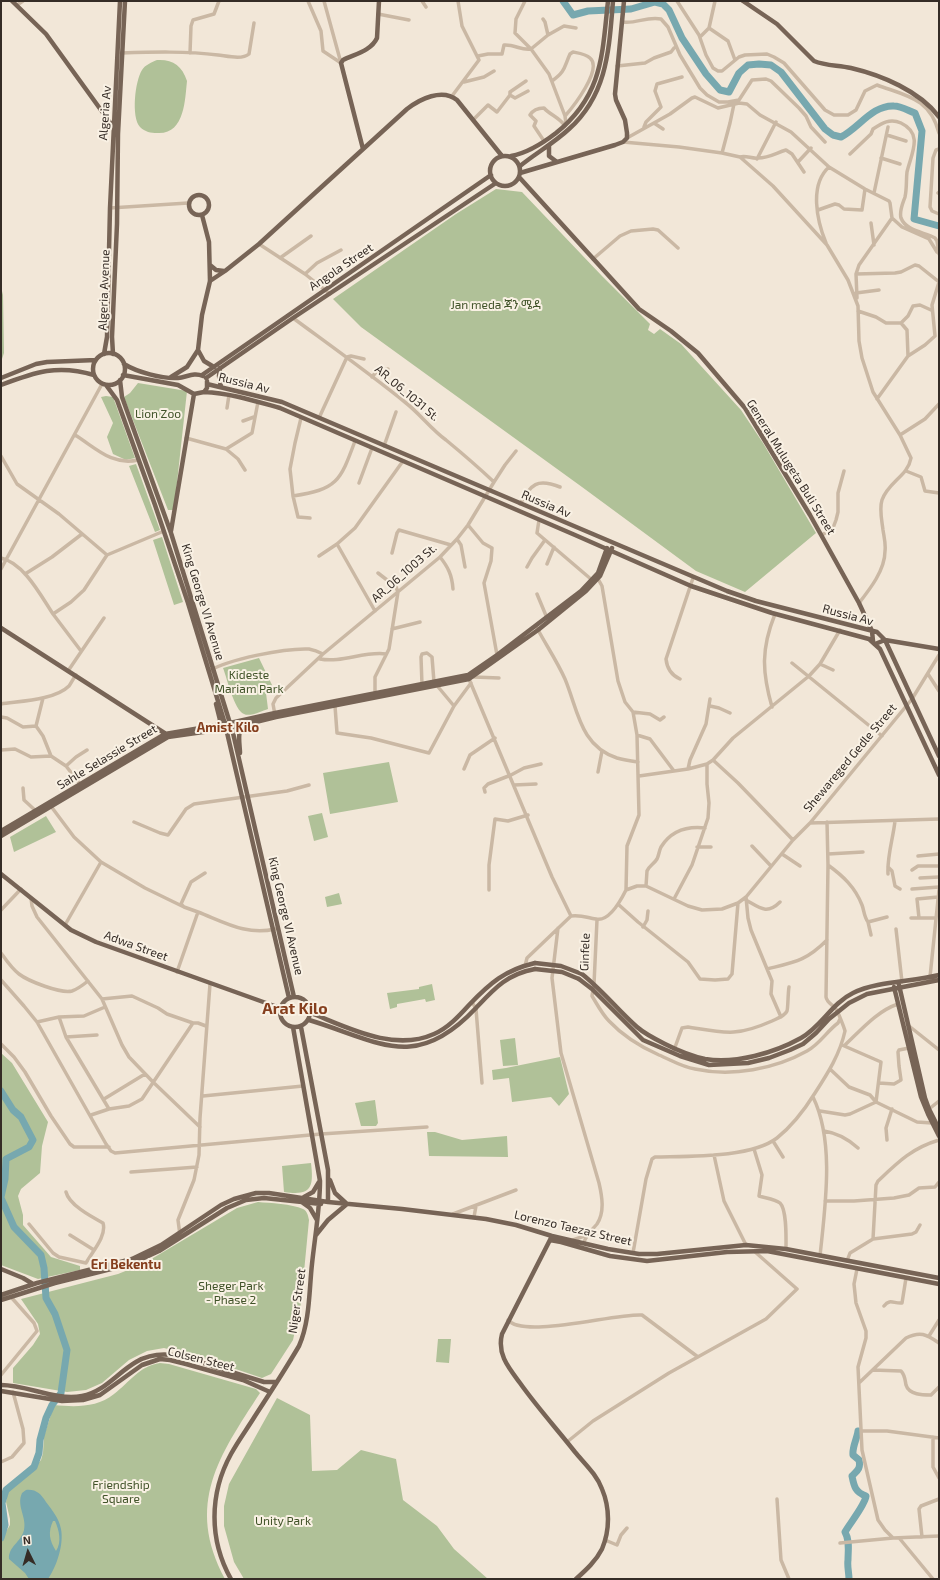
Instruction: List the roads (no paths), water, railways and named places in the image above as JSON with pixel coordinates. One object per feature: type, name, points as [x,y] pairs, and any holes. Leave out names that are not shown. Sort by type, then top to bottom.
[{"type":"main road","points":[[12,1],[46,34],[118,134]]},
{"type":"main road","name":"Algeria Av","points":[[117,227],[120,1]]},
{"type":"main road","name":"Algeria Av","points":[[110,227],[113,128],[124,1]]},
{"type":"main road","points":[[363,149],[341,63],[343,60],[366,49],[375,42],[377,38],[379,1]]},
{"type":"main road","points":[[520,166],[571,128],[599,72],[604,45],[608,1]]},
{"type":"main road","points":[[613,1],[609,49],[605,69],[595,94],[586,110],[544,141],[524,153],[498,157],[490,167],[491,175],[496,183],[505,186],[510,185],[514,183],[520,175],[623,142],[627,138],[628,128],[615,94],[624,1]]},
{"type":"main road","points":[[743,1],[777,24],[814,61],[820,64],[865,72],[910,91],[927,103],[939,117]]},
{"type":"main road","points":[[210,281],[259,244],[416,102],[440,95],[452,96],[502,156]]},
{"type":"main road","points":[[549,145],[549,156],[557,162]]},
{"type":"main road","points":[[511,156],[520,166],[520,175]]},
{"type":"main road","name":"Angola Street","points":[[202,375],[491,175]]},
{"type":"main road","name":"General Mulugeta Buli Street","points":[[520,175],[593,259],[639,308],[698,353],[745,408],[822,535],[859,602],[872,631]]},
{"type":"main road","points":[[204,392],[207,381],[220,368],[496,183]]},
{"type":"main road","points":[[198,194],[207,198],[209,203],[209,208],[202,215],[194,214],[190,211],[188,203],[190,199],[198,194]]},
{"type":"main road","points":[[452,203],[457,209]]},
{"type":"main road","points":[[171,378],[187,367],[198,350],[202,315],[210,281],[209,242],[202,215]]},
{"type":"main road","name":"Algeria Avenue","points":[[104,354],[107,343],[110,227]]},
{"type":"main road","name":"Algeria Avenue","points":[[113,354],[112,337],[117,227]]},
{"type":"main road","points":[[210,265],[216,270],[225,271]]},
{"type":"main road","points":[[108,309],[114,309]]},
{"type":"main road","points":[[198,350],[204,361],[214,367]]},
{"type":"main road","points":[[1,378],[36,364],[47,362],[96,360],[104,354],[113,354],[120,358],[124,364],[125,370],[120,380],[111,385],[104,384],[94,375],[70,369],[38,372],[1,385]]},
{"type":"main road","points":[[94,375],[93,370],[96,360]]},
{"type":"main road","points":[[36,364],[38,372]]},
{"type":"main road","points":[[124,364],[138,371],[171,378],[195,374],[202,375],[207,381]]},
{"type":"main road","points":[[220,368],[219,376],[221,387]]},
{"type":"main road","points":[[123,375],[178,385],[194,394],[171,533],[166,539]]},
{"type":"main road","name":"King George VI Avenue","points":[[120,380],[122,397],[171,533],[240,763],[278,928],[291,997]]},
{"type":"main road","name":"Russia Av","points":[[207,381],[221,387],[282,402],[488,491],[726,591],[786,609],[880,634]]},
{"type":"main road","name":"King George VI Avenue","points":[[104,384],[116,400],[164,531],[211,670],[213,687],[228,726],[272,930],[291,997]]},
{"type":"main road","name":"Russia Av","points":[[194,394],[215,392],[280,408],[691,586],[784,617],[866,637],[874,642],[885,640],[939,650]]},
{"type":"main road","points":[[280,408],[282,402]]},
{"type":"main road","points":[[309,421],[311,414]]},
{"type":"main road","points":[[143,474],[148,471]]},
{"type":"main road","points":[[228,726],[275,715],[422,686],[470,679],[586,591],[597,577],[612,543]]},
{"type":"main road","points":[[470,679],[497,655],[537,628],[547,618],[558,612],[597,577]]},
{"type":"main road","points":[[784,617],[786,609]]},
{"type":"main road","points":[[1,628],[167,735],[245,724],[275,715],[335,706],[375,696]]},
{"type":"main road","points":[[872,631],[874,642]]},
{"type":"main road","name":"Shewareged Gedle Street","points":[[880,634],[885,640],[939,756]]},
{"type":"main road","name":"Shewareged Gedle Street","points":[[874,642],[880,649],[939,774]]},
{"type":"main road","points":[[213,687],[220,720],[217,725]]},
{"type":"main road","points":[[240,763],[240,732],[241,728],[245,724]]},
{"type":"main road","name":"Sahle Selassie Street","points":[[1,831],[38,812],[80,784],[104,773],[167,735],[217,725],[228,726]]},
{"type":"main road","points":[[50,805],[104,773]]},
{"type":"main road","points":[[1,836],[38,812]]},
{"type":"main road","name":"Adwa Street","points":[[1,874],[65,925],[96,942],[280,1008]]},
{"type":"main road","points":[[311,1013],[376,1037],[403,1041],[422,1038],[434,1034],[454,1021],[498,978],[508,972],[535,963],[561,966],[594,984],[637,1027],[649,1036],[673,1051],[710,1060],[751,1057],[765,1054],[788,1045],[811,1031],[844,998],[860,990],[939,980]]},
{"type":"main road","points":[[309,1020],[370,1042],[407,1047],[430,1043],[458,1026],[493,990],[502,983],[517,973],[535,969],[562,972],[580,977],[643,1040],[709,1065],[732,1065],[759,1061],[803,1044],[838,1012],[858,997],[939,975]]},
{"type":"main road","points":[[898,985],[898,1004],[921,1097],[939,1136]]},
{"type":"main road","points":[[898,985],[929,1109],[939,1129]]},
{"type":"main road","points":[[291,997],[302,998],[306,1001],[309,1005],[311,1013],[309,1020],[301,1026],[292,1028],[282,1021],[280,1017],[280,1008],[282,1004],[291,997]]},
{"type":"main road","points":[[301,1026],[329,1177],[335,1193],[347,1204],[328,1220],[315,1237]]},
{"type":"main road","name":"Niger Street","points":[[232,1579],[223,1563],[216,1539],[214,1512],[218,1486],[231,1455],[299,1346],[308,1306],[320,1180],[292,1028]]},
{"type":"main road","points":[[1,1300],[39,1288],[84,1271],[132,1259],[181,1235],[236,1204],[246,1200],[264,1198],[328,1202],[329,1177]]},
{"type":"main road","points":[[301,1200],[313,1192],[320,1180]]},
{"type":"main road","points":[[1,1295],[35,1283],[55,1281],[131,1264],[158,1252],[210,1212],[234,1199],[246,1195],[263,1193],[301,1200],[310,1208],[317,1220]]},
{"type":"main road","points":[[234,1199],[236,1204]]},
{"type":"main road","name":"Lorenzo Taezaz Street","points":[[328,1202],[474,1217],[516,1225],[567,1244],[610,1256],[647,1261],[754,1250],[773,1252],[939,1284]]},
{"type":"main road","points":[[551,1238],[508,1320],[500,1340],[501,1352],[504,1361],[527,1393],[598,1480],[602,1489],[608,1516],[605,1540],[597,1557],[576,1579]]},
{"type":"main road","name":"Lorenzo Taezaz Street","points":[[551,1238],[584,1242],[633,1253],[657,1254],[746,1245],[786,1249],[939,1278]]},
{"type":"main road","points":[[875,1272],[876,1266]]},
{"type":"main road","points":[[1,1269],[35,1283]]},
{"type":"main road","points":[[159,1357],[167,1354],[189,1358],[264,1382],[276,1382]]},
{"type":"main road","name":"Colsen Steet","points":[[40,1394],[63,1399],[83,1400],[100,1394],[142,1365],[159,1357],[235,1378],[270,1392]]},
{"type":"main road","points":[[1,1385],[40,1394]]},
{"type":"main road","points":[[1,1391],[40,1394]]},
{"type":"street","points":[[16,5],[23,1]]},
{"type":"street","points":[[190,53],[191,26],[193,20],[214,14],[219,1]]},
{"type":"street","points":[[308,1],[321,31],[323,51],[341,63]]},
{"type":"street","points":[[324,1],[341,63]]},
{"type":"street","points":[[422,1],[426,7]]},
{"type":"street","points":[[452,96],[478,63],[478,56],[462,26],[458,1]]},
{"type":"street","points":[[525,1],[516,20],[515,33],[531,49],[546,68],[565,116],[566,125]]},
{"type":"street","points":[[677,1],[700,34],[706,55],[713,68],[718,71],[729,67],[735,60],[745,55],[767,54],[784,63],[825,110],[834,115],[848,115],[856,110],[865,91],[876,85],[922,103],[929,110],[936,123],[939,133]]},
{"type":"street","points":[[701,36],[709,28],[715,1]]},
{"type":"street","points":[[378,14],[409,20]]},
{"type":"street","points":[[622,22],[631,23],[651,17],[661,19],[668,27],[680,56],[700,88],[707,95],[719,102],[728,102],[741,98],[752,80],[766,79],[770,81],[799,108],[806,116],[811,127],[825,142]]},
{"type":"street","points":[[543,19],[548,35]]},
{"type":"street","points":[[120,53],[190,53],[226,57],[247,56],[251,44],[254,23]]},
{"type":"street","points":[[478,56],[502,54],[504,45],[506,44],[525,50],[531,49],[548,35],[564,26],[576,28]]},
{"type":"street","points":[[709,28],[728,41],[735,60]]},
{"type":"street","points":[[617,66],[645,63],[671,52],[674,48]]},
{"type":"street","points":[[552,80],[563,71],[572,52],[591,58],[594,66],[591,76],[584,90],[565,116]]},
{"type":"street","points":[[463,82],[484,77],[494,71]]},
{"type":"street","points":[[644,127],[646,122],[661,107],[655,91],[657,84],[682,76]]},
{"type":"street","points":[[473,120],[488,105],[497,112],[510,95],[510,92],[526,81]]},
{"type":"street","points":[[510,95],[515,98],[528,91]]},
{"type":"street","points":[[627,138],[695,97],[718,108],[734,104],[747,104],[760,114],[791,132],[811,148],[829,167],[865,189],[889,201],[892,218],[902,227],[929,239],[939,254]]},
{"type":"street","points":[[722,153],[734,104]]},
{"type":"street","points":[[544,141],[534,126],[536,121],[530,115],[532,112],[540,108],[544,108],[566,125]]},
{"type":"street","points":[[850,154],[872,134],[873,129],[883,122],[891,120],[896,121],[911,130],[914,136],[914,145],[907,175],[908,187],[901,212],[901,218],[909,227],[935,238],[937,241],[939,254]]},
{"type":"street","points":[[757,158],[776,122]]},
{"type":"street","points":[[654,123],[663,129]]},
{"type":"street","points":[[874,193],[888,127]]},
{"type":"street","points":[[887,135],[906,141]]},
{"type":"street","points":[[623,142],[636,142],[722,153],[740,157],[757,158],[772,156],[786,150],[792,154],[804,172]]},
{"type":"street","points":[[798,162],[811,148]]},
{"type":"street","points":[[939,148],[936,150],[933,158],[930,207],[932,211],[939,214]]},
{"type":"street","points":[[740,157],[773,186],[827,245]]},
{"type":"street","points":[[881,158],[900,164]]},
{"type":"street","points":[[829,167],[825,170],[818,184],[818,223],[827,245],[848,280],[858,306]]},
{"type":"street","points":[[818,210],[839,204],[844,209],[862,210],[865,189]]},
{"type":"street","points":[[110,208],[188,203]]},
{"type":"street","points":[[859,602],[870,588],[884,561],[885,551],[881,501],[890,486],[906,472],[911,458],[900,435],[877,399],[862,358],[856,293],[856,274],[859,265],[892,218]]},
{"type":"street","points":[[871,223],[874,245]]},
{"type":"street","points":[[593,259],[620,236],[631,231],[658,230],[678,248]]},
{"type":"street","points":[[280,258],[311,236]]},
{"type":"street","points":[[259,244],[305,274],[326,289],[330,294]]},
{"type":"street","points":[[305,274],[317,263],[341,250]]},
{"type":"street","points":[[856,274],[895,273],[901,272],[915,265],[919,266],[939,282],[931,310],[935,336],[925,345],[908,356],[877,399]]},
{"type":"street","points":[[856,293],[878,290]]},
{"type":"street","points":[[858,311],[876,316],[886,323],[901,323],[908,316],[914,306],[920,305],[931,310]]},
{"type":"street","name":"AR_06_1031 St.","points":[[293,318],[347,357],[420,414],[445,440],[461,451],[494,482]]},
{"type":"street","points":[[901,323],[907,330],[908,356]]},
{"type":"street","points":[[319,418],[347,357],[351,356],[364,359]]},
{"type":"street","points":[[372,378],[377,371],[381,369],[388,369]]},
{"type":"street","points":[[1,568],[104,384]]},
{"type":"street","points":[[227,408],[229,395]]},
{"type":"street","points":[[226,449],[252,433],[258,402]]},
{"type":"street","points":[[900,435],[925,419],[939,404]]},
{"type":"street","points":[[384,446],[396,412]]},
{"type":"street","points":[[243,421],[254,417]]},
{"type":"street","points":[[301,418],[291,462],[290,481],[298,517],[310,518]]},
{"type":"street","points":[[75,435],[105,456],[128,462],[138,460]]},
{"type":"street","points":[[186,438],[226,449],[238,459],[245,470]]},
{"type":"street","points":[[293,496],[310,494],[334,484],[342,473],[355,441]]},
{"type":"street","points":[[359,483],[372,448]]},
{"type":"street","points":[[488,491],[516,451]]},
{"type":"street","points":[[1,456],[17,484],[59,514],[107,555]]},
{"type":"street","points":[[319,556],[337,544],[355,528],[403,461]]},
{"type":"street","points":[[822,535],[833,528],[836,520],[838,512],[838,493],[844,471]]},
{"type":"street","points":[[906,472],[921,477],[925,491],[939,493]]},
{"type":"street","points":[[520,504],[529,488],[532,486],[550,483],[560,487]]},
{"type":"street","name":"AR_06_1003 St.","points":[[275,715],[274,704],[276,698],[324,654],[440,557],[468,525],[488,491]]},
{"type":"street","points":[[539,520],[536,532],[592,580]]},
{"type":"street","points":[[468,525],[483,543],[492,548],[491,561],[484,583],[497,655]]},
{"type":"street","points":[[392,553],[397,532],[399,530],[451,545]]},
{"type":"street","points":[[53,614],[71,602],[84,590],[107,555],[164,531]]},
{"type":"street","points":[[25,574],[52,557],[82,534]]},
{"type":"street","points":[[457,538],[461,545],[465,567]]},
{"type":"street","points":[[527,567],[545,540]]},
{"type":"street","points":[[337,544],[375,611]]},
{"type":"street","points":[[546,564],[554,547]]},
{"type":"street","points":[[440,557],[448,568],[452,578],[453,589]]},
{"type":"street","points":[[1,558],[6,559],[25,574],[81,652]]},
{"type":"street","points":[[375,696],[375,677],[389,649],[398,592],[396,587],[378,573]]},
{"type":"street","points":[[525,966],[527,958],[571,916],[580,915],[597,920],[607,916],[619,905],[626,890],[626,851],[638,818],[639,776],[637,735],[633,712],[625,702],[618,681],[602,586],[597,577]]},
{"type":"street","points":[[680,679],[670,673],[666,667],[666,659],[693,578]]},
{"type":"street","points":[[537,594],[547,618]]},
{"type":"street","points":[[772,708],[763,664],[768,632],[775,614]]},
{"type":"street","points":[[68,671],[104,618]]},
{"type":"street","points":[[392,629],[420,622]]},
{"type":"street","points":[[537,628],[560,666],[581,725],[589,739],[602,750],[617,758],[638,762]]},
{"type":"street","points":[[639,776],[688,769],[707,764],[713,760],[733,738],[772,708],[809,676],[820,664],[840,630]]},
{"type":"street","points":[[211,670],[264,654],[308,649],[324,654]]},
{"type":"street","points":[[320,659],[335,660],[375,653],[386,654]]},
{"type":"street","points":[[422,686],[421,657],[422,654],[427,653],[432,657],[435,684],[454,706]]},
{"type":"street","name":"Shewareged Gedle Street","points":[[646,886],[688,906],[702,910],[722,909],[746,899],[771,866],[810,823],[912,699],[939,655]]},
{"type":"street","points":[[792,664],[809,676],[882,736]]},
{"type":"street","points":[[820,664],[833,670]]},
{"type":"street","points":[[928,674],[939,691]]},
{"type":"street","points":[[1,704],[43,698],[69,686],[76,675]]},
{"type":"street","points":[[470,679],[499,678]]},
{"type":"street","points":[[335,706],[337,733],[371,738],[429,753],[470,679]]},
{"type":"street","points":[[470,679],[528,815],[552,877],[571,916]]},
{"type":"street","points":[[43,698],[36,726],[43,736],[52,756],[66,766],[80,784]]},
{"type":"street","points":[[688,769],[691,756],[706,724],[710,699]]},
{"type":"street","points":[[710,706],[730,713]]},
{"type":"street","points":[[633,712],[650,714],[660,720],[664,717]]},
{"type":"street","points":[[1,717],[7,718],[23,726],[36,726]]},
{"type":"street","points":[[637,735],[650,739],[674,771]]},
{"type":"street","points":[[464,769],[470,755],[495,738]]},
{"type":"street","points":[[1,749],[15,749],[31,757],[52,756]]},
{"type":"street","points":[[66,766],[87,750]]},
{"type":"street","points":[[598,772],[602,750]]},
{"type":"street","points":[[713,760],[738,783],[794,840]]},
{"type":"street","points":[[485,792],[486,785],[524,768],[541,764]]},
{"type":"street","points":[[674,899],[692,865],[697,847],[705,828],[710,803],[707,784],[707,764]]},
{"type":"street","points":[[514,785],[536,784]]},
{"type":"street","points":[[134,822],[168,835],[189,806],[194,804],[248,795],[287,791],[310,785]]},
{"type":"street","points":[[23,788],[24,800],[38,812]]},
{"type":"street","points":[[50,805],[74,837],[101,862],[145,888],[184,907],[244,930],[254,932],[278,928]]},
{"type":"street","points":[[489,890],[489,865],[495,819],[508,821],[528,815]]},
{"type":"street","name":"Shewareged Gedle Street","points":[[810,823],[939,819]]},
{"type":"street","points":[[888,874],[895,821]]},
{"type":"street","points":[[827,822],[828,865],[826,997],[829,1003],[838,1012],[845,1031],[844,1045]]},
{"type":"street","points":[[626,890],[637,886],[646,886],[646,871],[655,862],[661,848],[667,840],[688,827],[705,828]]},
{"type":"street","points":[[752,846],[771,866]]},
{"type":"street","points":[[697,847],[711,847]]},
{"type":"street","points":[[828,854],[863,852]]},
{"type":"street","points":[[782,854],[800,866]]},
{"type":"street","points":[[918,856],[939,854]]},
{"type":"street","points":[[65,925],[101,862]]},
{"type":"street","points":[[828,865],[850,883],[862,904],[871,935]]},
{"type":"street","points":[[912,870],[918,866],[939,866]]},
{"type":"street","points":[[888,867],[892,871],[895,886],[900,889]]},
{"type":"street","points":[[184,907],[181,904],[191,882],[205,873]]},
{"type":"street","points":[[920,878],[939,877]]},
{"type":"street","points":[[912,889],[939,888],[930,977]]},
{"type":"street","points":[[1,910],[21,889]]},
{"type":"street","points":[[919,918],[917,899],[938,897]]},
{"type":"street","points":[[31,898],[32,906],[37,917],[102,999],[122,1045],[130,1057],[145,1074],[200,1127]]},
{"type":"street","points":[[746,899],[764,910],[772,909],[780,902]]},
{"type":"street","points":[[746,899],[751,930],[772,981],[771,994],[780,1017]]},
{"type":"street","points":[[619,905],[643,927],[688,962],[700,979],[715,980],[728,979],[732,974],[738,903]]},
{"type":"street","points":[[643,927],[647,920],[648,911]]},
{"type":"street","points":[[178,972],[198,912]]},
{"type":"street","points":[[910,918],[937,916]]},
{"type":"street","points":[[868,922],[887,917]]},
{"type":"street","name":"Ginfele","points":[[592,989],[594,984],[597,920]]},
{"type":"street","points":[[558,928],[552,978],[561,1053],[599,1183],[602,1199],[602,1215],[587,1235],[584,1242]]},
{"type":"street","points":[[896,930],[898,985]]},
{"type":"street","points":[[767,969],[800,961],[810,955],[827,940]]},
{"type":"street","points":[[933,943],[939,942]]},
{"type":"street","points":[[1,953],[19,974],[31,981],[52,988],[66,992],[72,991],[88,981]]},
{"type":"street","points":[[1,980],[37,1022],[109,1147],[115,1153],[321,1134],[427,1127]]},
{"type":"street","points":[[181,1235],[178,1220],[194,1180],[197,1167],[210,984]]},
{"type":"street","points":[[673,1051],[682,1028],[688,1027],[733,1033],[753,1029],[780,1017],[785,1014],[788,1009],[787,998],[789,987]]},
{"type":"street","points":[[592,989],[592,996],[609,1021],[633,1042],[680,1064],[694,1069],[708,1071],[744,1070],[776,1064],[807,1051],[821,1040],[838,1023],[840,1019]]},
{"type":"street","points":[[102,999],[132,996],[158,1008],[167,1014],[206,1026]]},
{"type":"street","points":[[472,1002],[476,1009],[482,1083]]},
{"type":"street","points":[[633,1253],[646,1179],[652,1160],[655,1157],[714,1155],[754,1149],[773,1141],[792,1123],[813,1096],[831,1070],[844,1045],[885,1009],[898,1004]]},
{"type":"street","points":[[37,1022],[59,1017],[84,1016],[105,1006]]},
{"type":"street","points":[[59,1017],[66,1037],[109,1109]]},
{"type":"street","points":[[91,1115],[136,1103],[142,1099],[193,1023]]},
{"type":"street","points":[[908,1025],[939,1050]]},
{"type":"street","points":[[66,1037],[97,1035]]},
{"type":"street","points":[[1,1044],[14,1057],[25,1072],[51,1116],[70,1144],[74,1147],[109,1147]]},
{"type":"street","points":[[844,1045],[881,1062],[876,1102]]},
{"type":"street","points":[[879,1083],[894,1084],[901,1080],[898,1052],[899,1050],[909,1048]]},
{"type":"street","points":[[831,1070],[850,1087],[870,1095],[876,1102],[917,1122],[932,1123]]},
{"type":"street","points":[[104,1099],[145,1074]]},
{"type":"street","points":[[203,1096],[303,1086]]},
{"type":"street","points":[[813,1096],[820,1111],[826,1153],[825,1202],[820,1256]]},
{"type":"street","points":[[929,1109],[939,1101]]},
{"type":"street","points":[[820,1111],[845,1115],[876,1102]]},
{"type":"street","points":[[887,1140],[886,1128],[892,1109]]},
{"type":"street","points":[[824,1132],[841,1136],[851,1141],[858,1148]]},
{"type":"street","points":[[873,1239],[876,1185],[878,1181],[902,1158],[916,1148],[939,1140]]},
{"type":"street","points":[[773,1141],[783,1157]]},
{"type":"street","points":[[754,1149],[762,1175],[759,1196],[774,1200],[782,1206],[784,1213],[786,1249]]},
{"type":"street","points":[[714,1155],[723,1197],[746,1245]]},
{"type":"street","points":[[131,1172],[197,1167]]},
{"type":"street","points":[[825,1202],[906,1196],[919,1188],[935,1187],[939,1182]]},
{"type":"street","points":[[452,1215],[516,1190]]},
{"type":"street","points":[[66,1192],[67,1196],[76,1206],[103,1223],[104,1227],[103,1233],[86,1263],[84,1271]]},
{"type":"street","points":[[474,1217],[476,1206]]},
{"type":"street","points":[[29,1224],[53,1253],[74,1261],[86,1263]]},
{"type":"street","points":[[847,1261],[850,1253],[873,1239],[912,1234],[916,1232],[920,1225]]},
{"type":"street","points":[[573,1240],[587,1235]]},
{"type":"street","points":[[70,1236],[94,1250]]},
{"type":"street","points":[[567,1442],[593,1421],[669,1373],[766,1319],[797,1289],[754,1250]]},
{"type":"street","points":[[857,1269],[854,1284],[856,1303],[866,1331],[866,1338],[859,1362],[862,1450],[878,1520],[880,1525],[893,1538]]},
{"type":"street","points":[[884,1306],[892,1301],[902,1303],[906,1278]]},
{"type":"street","points":[[1,1375],[37,1331],[34,1322],[11,1297]]},
{"type":"street","points":[[508,1320],[515,1325],[530,1327],[560,1325],[642,1314],[698,1357]]},
{"type":"street","points":[[929,1336],[939,1320]]},
{"type":"street","points":[[860,1382],[906,1338],[914,1334],[929,1336],[939,1343]]},
{"type":"street","points":[[873,1370],[901,1370],[904,1373],[907,1387],[910,1391],[915,1393],[931,1395],[939,1387]]},
{"type":"street","points":[[1,1462],[12,1457],[24,1443],[23,1429],[13,1392]]},
{"type":"street","points":[[861,1431],[887,1431],[939,1438]]},
{"type":"street","points":[[933,1437],[933,1467],[939,1478]]},
{"type":"street","points":[[777,1499],[780,1560],[789,1579]]},
{"type":"street","points":[[922,1537],[919,1509],[921,1506],[939,1499]]},
{"type":"street","points":[[605,1540],[617,1546],[621,1535],[627,1528]]},
{"type":"street","points":[[840,1543],[893,1538],[939,1536]]},
{"type":"street","points":[[900,1538],[933,1579]]},
{"type":"water","points":[[26,1490],[30,1490],[40,1494],[59,1521],[62,1535],[61,1548],[57,1561],[48,1579],[29,1579],[25,1573],[9,1559],[10,1551],[20,1538],[25,1525],[20,1502],[22,1493]],"holes":[[[53,1521],[55,1521],[59,1536],[59,1544],[56,1551],[50,1536],[51,1525]]]},
{"type":"waterway","points":[[563,1],[573,15],[588,11],[631,9],[655,2],[663,4],[669,10],[682,38],[706,74],[720,90],[729,92],[739,73],[748,65],[771,65],[781,72],[825,129],[833,135],[841,137],[872,113],[886,107],[899,107],[915,113],[922,131],[914,219],[939,226]]},
{"type":"waterway","points":[[1,1091],[13,1110],[21,1117],[33,1140],[29,1147],[6,1159],[5,1179],[1,1197]]},
{"type":"waterway","points":[[1,1198],[14,1227],[41,1255],[44,1268],[46,1298],[55,1314],[67,1350],[61,1393],[52,1405],[46,1418],[40,1440],[39,1453],[34,1467],[6,1490],[2,1503],[5,1525],[1,1538]]},
{"type":"waterway","points":[[849,1579],[848,1542],[845,1532],[860,1509],[866,1496],[859,1493],[853,1483],[852,1476],[858,1470],[859,1466],[859,1460],[853,1455],[853,1449],[858,1431]]},
{"type":"district","name":"Amist Kilo","points":[[228,728]]},
{"type":"district","name":"Arat Kilo","points":[[295,1009]]},
{"type":"district","name":"Eri Bekentu","points":[[126,1265]]},
{"type":"park label","name":"Jan meda ጃን ሜዳ","points":[[496,305]]},
{"type":"park label","name":"Lion Zoo","points":[[158,414]]},
{"type":"park label","name":"Kideste Mariam Park","points":[[249,682]]},
{"type":"park label","name":"Sheger Park - Phase 2","points":[[231,1293]]},
{"type":"park label","name":"Friendship Square","points":[[121,1492]]},
{"type":"park label","name":"Unity Park","points":[[283,1521]]}]
